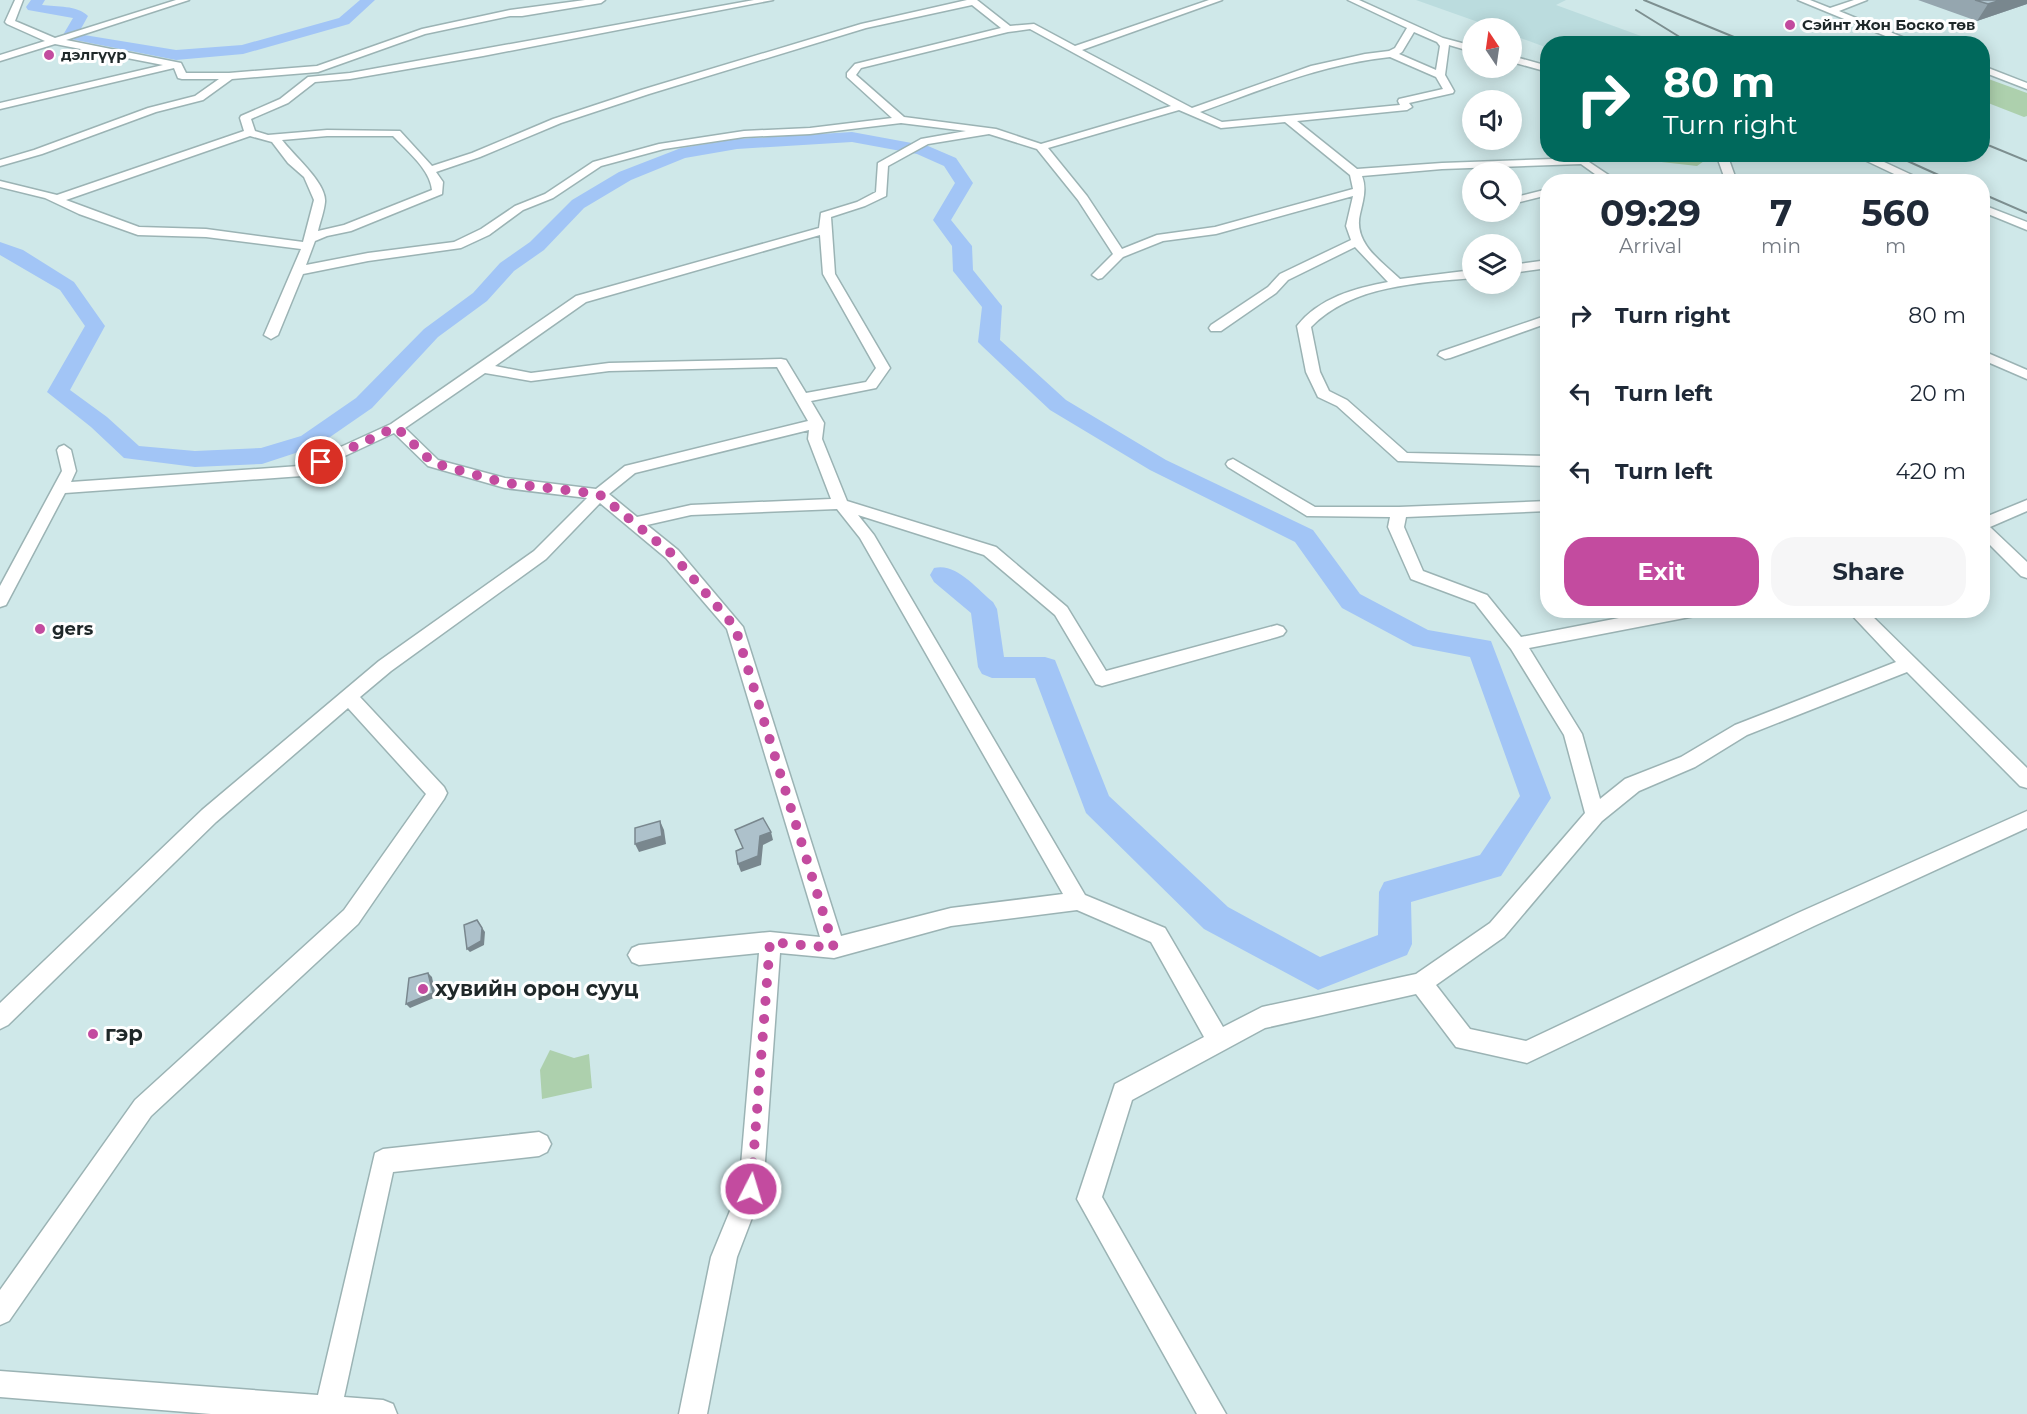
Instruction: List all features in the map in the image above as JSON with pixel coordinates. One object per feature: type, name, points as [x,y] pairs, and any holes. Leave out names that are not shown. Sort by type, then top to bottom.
[{"type":"street","points":[[19,0],[10,22],[54,41],[178,65]]},
{"type":"street","points":[[506,0],[510,13]]},
{"type":"street","points":[[178,65],[182,76],[229,76],[318,69],[422,32],[510,13],[601,0]]},
{"type":"street","points":[[250,134],[245,118],[284,101],[312,79],[350,76],[769,0]]},
{"type":"street","points":[[1072,50],[1218,0]]},
{"type":"street","points":[[1352,0],[1440,40],[1462,46]]},
{"type":"street","points":[[1802,0],[1895,36]]},
{"type":"street","points":[[1830,11],[1863,0]]},
{"type":"street","points":[[0,58],[179,1]]},
{"type":"street","points":[[430,170],[476,155],[557,121],[864,26],[972,1],[1008,29]]},
{"type":"street","points":[[901,120],[850,75],[858,66],[1008,29],[1031,26],[1180,107],[1221,125],[1407,107],[1403,101],[1449,91],[1440,75],[1391,54]]},
{"type":"street","points":[[1191,112],[1312,69],[1361,56],[1391,54],[1399,50],[1412,28]]},
{"type":"street","points":[[1440,40],[1445,46],[1440,75]]},
{"type":"street","points":[[0,46],[54,41]]},
{"type":"street","points":[[1522,62],[1540,67]]},
{"type":"street","points":[[0,105],[178,65]]},
{"type":"street","points":[[1990,72],[2027,86]]},
{"type":"street","points":[[0,163],[38,152],[152,110],[199,98],[229,76]]},
{"type":"street","points":[[297,271],[368,257],[457,245],[485,232],[519,208],[549,196],[597,164],[663,146],[744,134],[810,131],[901,120],[989,131],[1041,147],[1180,107]]},
{"type":"street","points":[[1288,119],[1355,173],[1361,183],[1352,228],[1361,247],[1398,284]]},
{"type":"street","points":[[919,122],[925,141]]},
{"type":"street","points":[[801,398],[871,385],[882,368],[829,274],[825,215],[861,204],[882,194],[882,165],[925,141],[989,131]]},
{"type":"street","points":[[0,184],[49,196],[138,231],[206,233],[308,243],[323,233],[347,228],[438,192],[437,182],[430,170],[396,133],[327,133],[267,138]]},
{"type":"street","points":[[55,200],[250,134],[276,140],[292,161],[309,175],[320,200],[308,243],[271,335]]},
{"type":"street","points":[[1041,147],[1083,198],[1119,254]]},
{"type":"street","points":[[1355,173],[1442,166],[1555,162]]},
{"type":"street","points":[[1584,162],[1602,174]]},
{"type":"street","points":[[1876,162],[1903,174]]},
{"type":"street","points":[[1098,275],[1119,254],[1161,238],[1216,230],[1359,191]]},
{"type":"street","points":[[1522,198],[1540,194]]},
{"type":"street","points":[[1990,211],[2027,226]]},
{"type":"street","points":[[59,488],[302,471],[396,427],[581,299],[825,230]]},
{"type":"street","points":[[1216,328],[1272,290],[1284,277],[1358,241]]},
{"type":"street","points":[[1522,268],[1540,265]]},
{"type":"street","points":[[1462,275],[1398,284],[1340,299],[1313,314],[1304,326],[1313,372],[1323,394],[1342,403],[1403,458],[1540,461]]},
{"type":"street","points":[[1445,355],[1540,322]]},
{"type":"street","points":[[1990,358],[2027,375]]},
{"type":"street","points":[[483,368],[531,377],[609,367],[781,363],[817,423],[816,440],[842,504],[866,535],[1078,901]]},
{"type":"street","points":[[0,1018],[209,816],[385,666],[540,555],[599,494],[630,469],[817,423]]},
{"type":"street","points":[[396,427],[433,463],[505,483],[599,494],[672,554],[735,627],[834,948]]},
{"type":"street","points":[[0,601],[7,572],[69,471],[64,450]]},
{"type":"street","points":[[1233,464],[1312,512],[1399,512],[1540,506]]},
{"type":"street","points":[[635,523],[692,510],[842,504],[990,551],[1061,611],[1102,680],[1277,631]]},
{"type":"street","points":[[1990,523],[2027,505]]},
{"type":"street","points":[[1399,512],[1396,528],[1418,575],[1481,599],[1517,644],[1573,734],[1595,815]]},
{"type":"street","points":[[1990,533],[2027,572]]},
{"type":"street","points":[[1517,644],[1653,618]]},
{"type":"street","points":[[1862,618],[2027,780]]},
{"type":"street","points":[[1212,1414],[1089,1199],[1123,1092],[1263,1018],[1421,983],[1497,930],[1595,815],[1632,785],[1688,762],[1741,730],[1909,664]]},
{"type":"street","points":[[0,1312],[143,1108],[351,917],[437,793],[349,697]]},
{"type":"street","points":[[1421,983],[1464,1039],[1527,1052],[1807,919],[2027,819]]},
{"type":"street","points":[[639,955],[770,942],[834,948],[951,917],[1078,901],[1158,934],[1219,1041]]},
{"type":"street","points":[[693,1414],[724,1257],[751,1189],[770,942]]},
{"type":"street","points":[[328,1410],[382,1161],[539,1144]]},
{"type":"street","points":[[0,1384],[383,1414]]},
{"type":"shaded area","points":[[1416,0],[1566,0],[1556,5],[1641,36],[1540,36],[1540,45],[1522,39],[1522,18],[1467,18]]},
{"type":"green space","points":[[1990,80],[2027,93],[2027,116],[2024,117],[1990,104]]},
{"type":"green space","points":[[1662,162],[1703,162],[1697,166]]},
{"type":"green space","points":[[550,1050],[574,1058],[589,1054],[592,1088],[542,1099],[540,1070]]},
{"type":"building","points":[[1975,0],[2001,0],[1988,4]]},
{"type":"building","points":[[763,818],[771,832],[760,836],[758,856],[738,864],[736,851],[743,848],[735,830]]},
{"type":"building","points":[[660,821],[662,836],[635,844],[635,828]]},
{"type":"building","name":"хувийн орон сууц","points":[[477,920],[482,928],[481,941],[467,949],[464,925]]},
{"type":"building","name":"хувийн орон сууц","points":[[428,973],[433,993],[406,1004],[409,978]]},
{"type":"waterway","points":[[38,0],[33,7],[81,16],[70,35]]},
{"type":"waterway","points":[[78,38],[176,55],[243,49],[344,21],[368,0]]},
{"type":"waterway","points":[[0,248],[16,254],[67,286],[95,326],[58,392],[99,422],[132,453],[195,459],[262,456],[309,441],[364,403],[431,333],[480,297],[507,267],[537,246],[578,204],[625,176],[681,153],[737,144],[852,137],[922,150],[950,162],[964,183],[942,220],[962,246],[963,271],[992,306],[989,342],[1058,405],[1158,465],[1304,536],[1351,601],[1423,639],[1481,648],[1536,798],[1490,866],[1395,892],[1395,944],[1318,974],[1216,918],[1097,804],[1045,668],[992,667],[984,609],[943,575]]},
{"type":"railway","points":[[1644,0],[1732,36]]},
{"type":"railway","points":[[1636,10],[1678,36]]},
{"type":"railway","points":[[1990,146],[2027,161]]},
{"type":"railway","points":[[1910,162],[1936,174]]},
{"type":"railway","points":[[1990,197],[2027,213]]},
{"type":"place","name":"Сэйнт Жон Боско төв","points":[[1790,25]]},
{"type":"place","name":"дэлгүүр","points":[[49,55]]},
{"type":"place","name":"gers","points":[[40,629]]},
{"type":"place","name":"хувийн орон сууц","points":[[423,989]]},
{"type":"place","name":"гэр","points":[[93,1034]]},
{"type":"route","points":[[321,462],[396,427],[433,463],[505,483],[599,494],[672,554],[735,627],[834,948],[770,942],[751,1189]]}]
